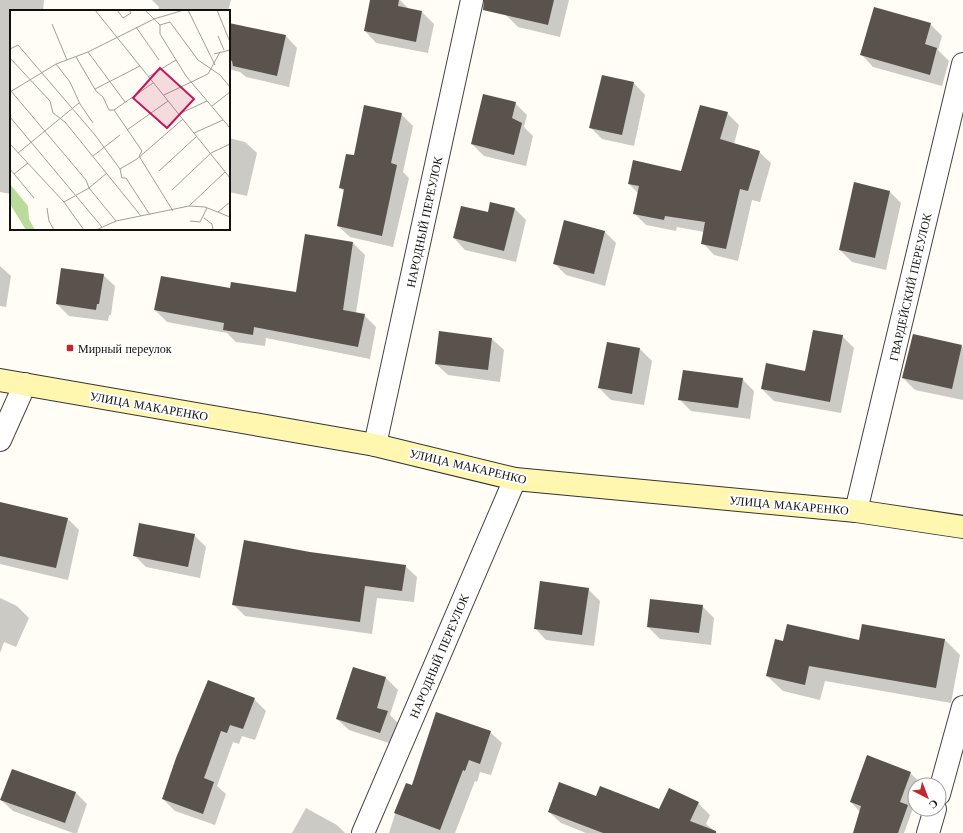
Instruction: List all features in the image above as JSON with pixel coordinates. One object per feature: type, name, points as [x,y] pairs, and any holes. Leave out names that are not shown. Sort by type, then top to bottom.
[{"type":"main road","name":"УЛИЦА МАКАРЕНКО","points":[[0,380],[375,445],[515,479],[856,511],[963,527]]},
{"type":"street","name":"НАРОДНЫЙ ПЕРЕУЛОК","points":[[375,445],[472,0]]},
{"type":"street","name":"ГВАРДЕЙСКИЙ ПЕРЕУЛОК","points":[[856,511],[963,64]]},
{"type":"street","points":[[0,440],[25,384]]},
{"type":"street","name":"НАРОДНЫЙ ПЕРЕУЛОК","points":[[363,833],[515,479]]},
{"type":"street","points":[[944,777],[963,707]]},
{"type":"street","points":[[928,833],[933,817]]},
{"type":"building","points":[[370,0],[399,0],[398,6],[422,11],[416,42],[364,31]]},
{"type":"building","points":[[484,0],[554,0],[548,25],[483,10]]},
{"type":"building","points":[[874,7],[931,23],[925,44],[937,48],[930,75],[860,55]]},
{"type":"building","points":[[230,23],[286,35],[277,76],[233,66],[232,61],[230,60]]},
{"type":"building","points":[[602,75],[634,82],[622,135],[589,128]]},
{"type":"building","points":[[483,94],[516,102],[512,118],[522,123],[514,155],[471,144]]},
{"type":"building","points":[[364,105],[402,113],[391,163],[397,165],[382,236],[337,226],[344,189],[339,188],[346,154],[354,155]]},
{"type":"building","points":[[700,105],[728,112],[720,139],[760,151],[748,191],[740,189],[726,249],[701,244],[705,222],[665,216],[664,220],[633,214],[639,186],[628,184],[633,160],[681,171]]},
{"type":"building","points":[[854,182],[890,191],[875,258],[839,250]]},
{"type":"building","points":[[490,202],[515,208],[504,251],[453,238],[461,206],[488,212]]},
{"type":"building","points":[[564,220],[605,231],[594,274],[553,264]]},
{"type":"building","points":[[305,234],[353,242],[343,310],[365,314],[358,347],[254,327],[253,335],[223,330],[224,323],[154,310],[161,276],[230,288],[231,282],[296,292]]},
{"type":"building","points":[[61,268],[104,274],[99,304],[97,304],[96,310],[56,304]]},
{"type":"building","points":[[813,330],[843,335],[830,402],[761,389],[766,363],[805,371]]},
{"type":"building","points":[[439,331],[492,338],[488,370],[435,364]]},
{"type":"building","points":[[913,334],[962,345],[952,389],[902,378]]},
{"type":"building","points":[[607,342],[640,348],[632,394],[598,388]]},
{"type":"building","points":[[683,370],[743,378],[738,408],[678,400]]},
{"type":"building","points":[[0,502],[68,518],[56,568],[0,556]]},
{"type":"building","points":[[139,523],[195,534],[188,567],[133,556]]},
{"type":"building","points":[[244,540],[310,552],[406,565],[402,591],[365,586],[360,622],[232,605]]},
{"type":"building","points":[[540,581],[589,588],[582,635],[534,629]]},
{"type":"building","points":[[650,599],[703,605],[699,633],[647,627]]},
{"type":"building","points":[[787,624],[859,640],[862,624],[945,639],[936,688],[809,666],[805,685],[766,676],[775,639],[783,641]]},
{"type":"building","points":[[353,667],[386,677],[377,708],[388,711],[380,733],[336,719]]},
{"type":"building","points":[[208,680],[255,698],[243,729],[230,725],[227,733],[221,731],[204,778],[214,782],[203,814],[162,799],[176,758]]},
{"type":"building","points":[[436,712],[491,731],[480,764],[469,760],[465,771],[463,770],[440,830],[394,813],[406,783],[412,785]]},
{"type":"building","points":[[867,755],[911,772],[909,777],[907,777],[907,783],[900,802],[907,805],[907,808],[898,833],[853,833],[861,806],[850,802]]},
{"type":"building","points":[[12,769],[76,792],[65,823],[0,800]]},
{"type":"building","points":[[559,782],[596,796],[600,786],[659,809],[669,788],[699,802],[690,821],[716,831],[716,833],[603,833],[548,812]]},
{"type":"place","name":"Мирный переулок","points":[[70,348]]}]
